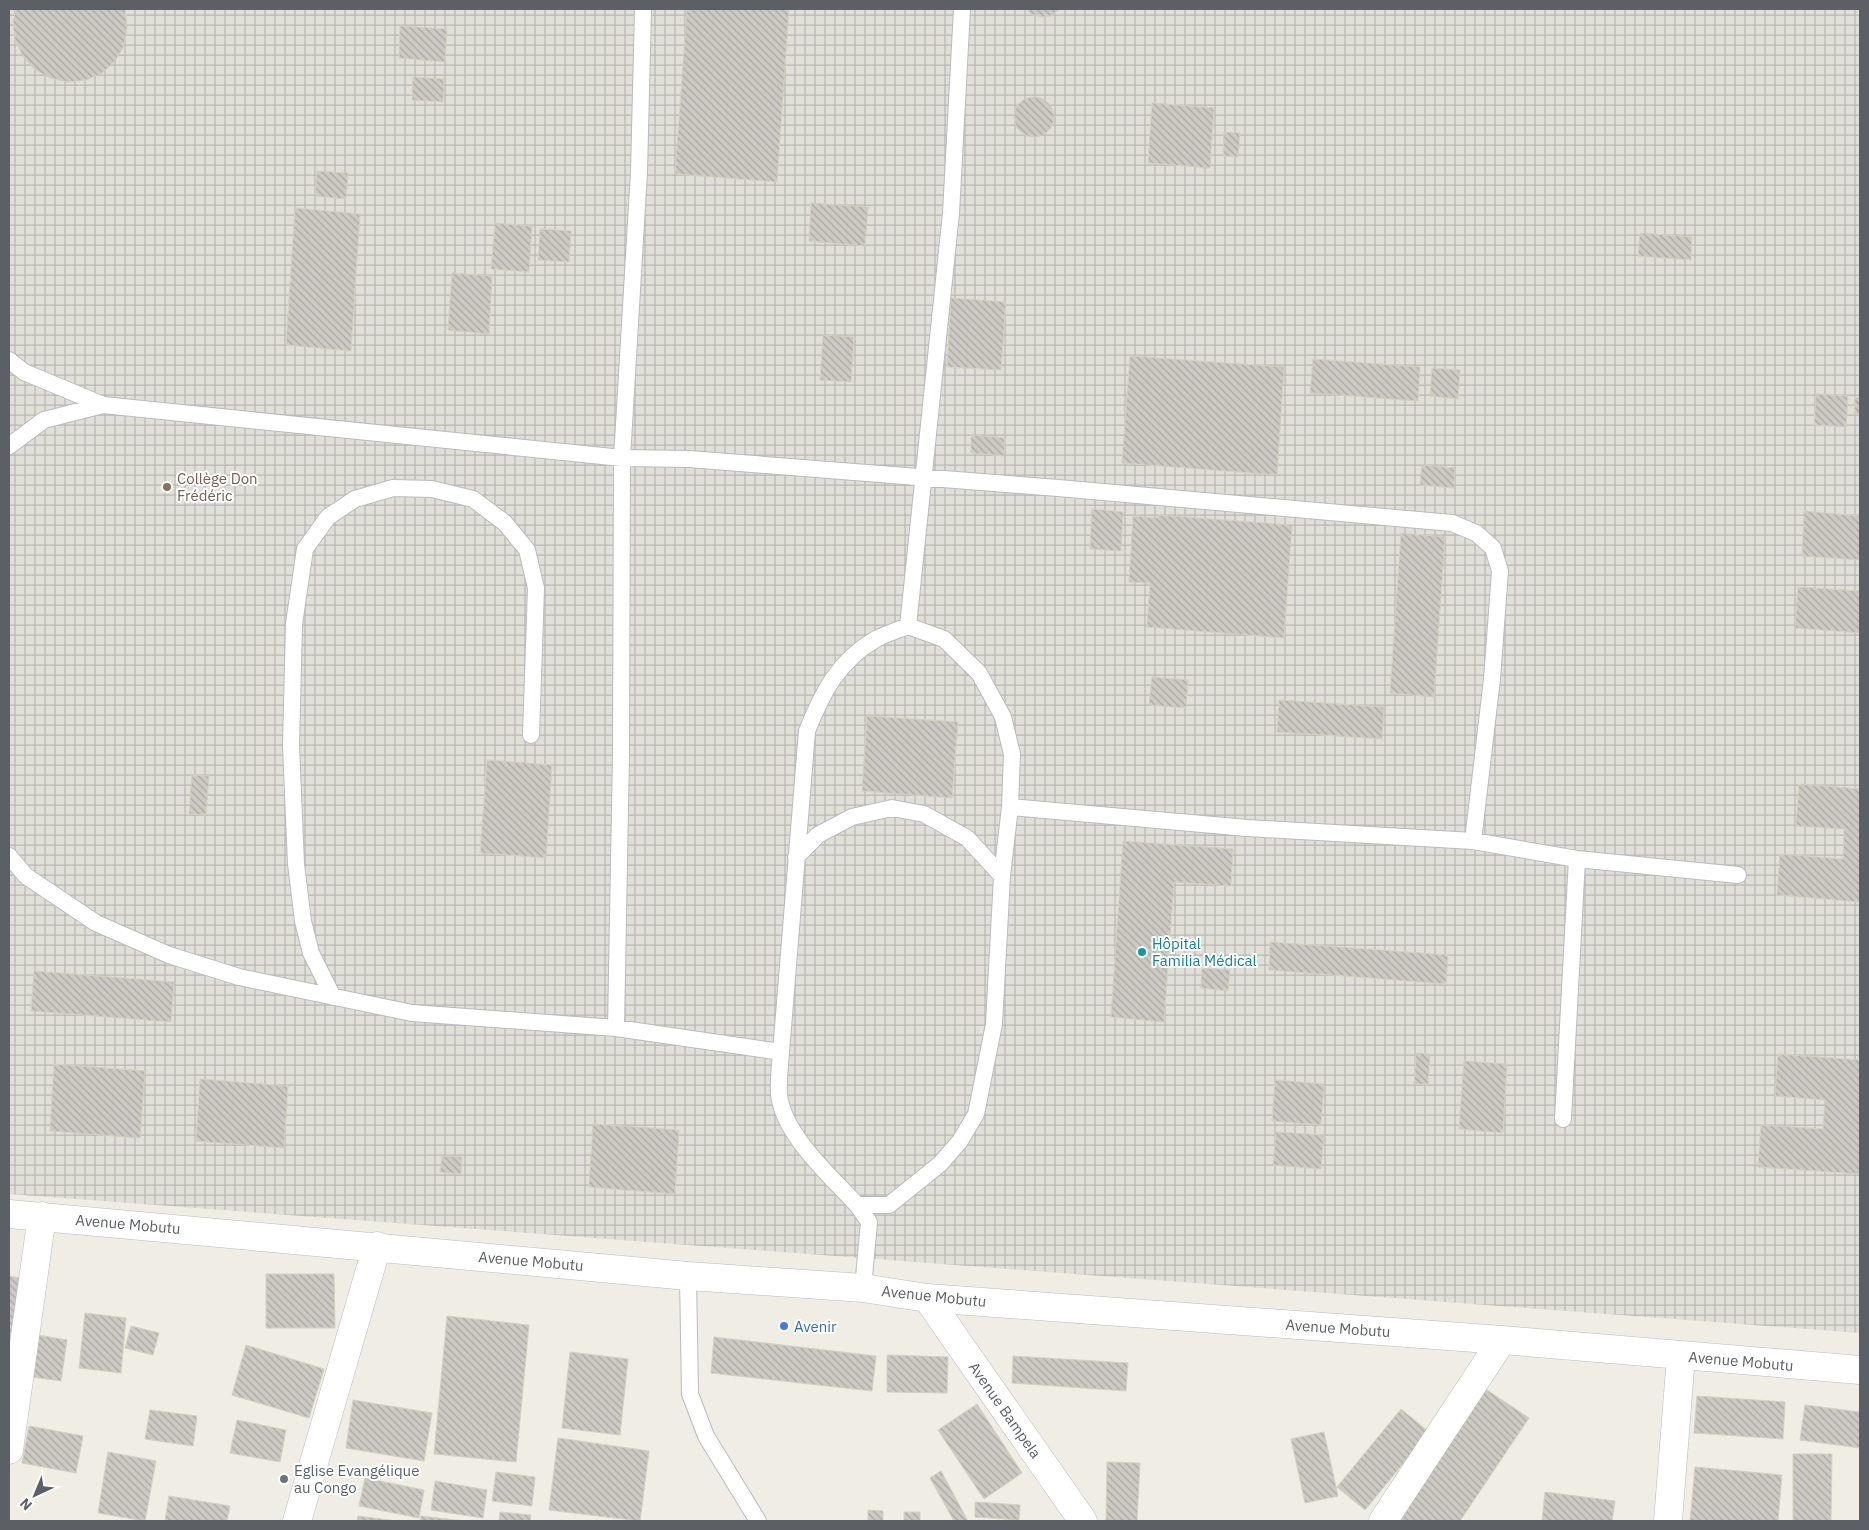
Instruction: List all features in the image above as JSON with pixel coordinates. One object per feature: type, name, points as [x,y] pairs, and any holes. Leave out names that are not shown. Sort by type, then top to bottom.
[{"type":"street","name":"Avenue Mobutu","points":[[9,1214],[377,1246],[688,1276],[863,1288],[927,1298],[1502,1340],[1860,1370]]},
{"type":"street","points":[[9,1450],[42,1216]]},
{"type":"street","points":[[297,1521],[377,1246]]},
{"type":"street","name":"Avenue Bampela","points":[[927,1298],[1083,1521]]},
{"type":"street","points":[[1383,1521],[1502,1340]]},
{"type":"street","points":[[1668,1521],[1681,1356]]},
{"type":"lane","points":[[616,1028],[621,753],[622,458],[639,172],[644,9]]},
{"type":"lane","points":[[908,626],[951,214],[962,9]]},
{"type":"lane","points":[[9,360],[24,372],[103,405],[622,458],[689,459],[1452,522],[1476,534],[1493,548],[1500,570],[1492,679],[1473,841]]},
{"type":"lane","points":[[9,446],[44,420],[103,405]]},
{"type":"lane","points":[[333,997],[311,953],[303,921],[296,864],[291,746],[294,624],[305,549],[328,517],[355,500],[393,488],[432,489],[473,499],[505,523],[527,550],[536,588],[530,735]]},
{"type":"lane","points":[[863,1288],[870,1222],[801,1143],[786,1116],[779,1096],[781,1052],[807,731],[820,696],[846,662],[876,639],[908,626],[944,639],[979,673],[1003,717],[1012,754],[1010,807],[1002,876],[994,1024],[976,1114],[960,1141],[940,1164],[870,1222]]},
{"type":"lane","points":[[1010,807],[1247,828],[1473,841],[1577,859],[1738,874]]},
{"type":"lane","points":[[796,857],[818,835],[852,817],[892,808],[924,814],[967,838],[1002,876]]},
{"type":"lane","points":[[9,856],[26,876],[96,923],[161,952],[239,977],[412,1013],[616,1028],[781,1052]]},
{"type":"lane","points":[[1563,1119],[1577,859]]},
{"type":"lane","points":[[857,1205],[889,1206]]},
{"type":"lane","points":[[688,1276],[690,1394],[706,1436],[758,1521]]},
{"type":"shaded area","points":[[9,9],[1860,9],[1860,1333],[9,1194]]},
{"type":"building","points":[[16,9],[125,9],[127,28],[124,46],[115,61],[102,73],[86,80],[68,82],[50,78],[34,69],[23,56],[15,40],[13,22]]},
{"type":"building","points":[[687,9],[789,9],[777,182],[675,174]]},
{"type":"building","points":[[1027,9],[1060,9],[1051,16],[1041,17],[1031,14]]},
{"type":"building","points":[[400,26],[447,29],[445,62],[399,58]]},
{"type":"building","points":[[413,77],[444,79],[443,102],[412,100]]},
{"type":"building","points":[[1030,97],[1038,97],[1045,100],[1051,106],[1054,117],[1051,128],[1045,134],[1038,137],[1030,137],[1023,134],[1017,128],[1014,121],[1014,113],[1017,106],[1023,100]]},
{"type":"building","points":[[1152,103],[1214,108],[1210,168],[1148,163]]},
{"type":"building","points":[[1224,132],[1240,133],[1238,157],[1223,156]]},
{"type":"building","points":[[317,171],[348,173],[346,199],[315,196]]},
{"type":"building","points":[[811,203],[868,207],[865,246],[809,241]]},
{"type":"building","points":[[295,208],[360,214],[351,351],[286,345]]},
{"type":"building","points":[[495,223],[532,226],[529,272],[491,269]]},
{"type":"building","points":[[540,229],[571,231],[569,262],[538,260]]},
{"type":"building","points":[[1640,233],[1692,237],[1691,260],[1638,256]]},
{"type":"building","points":[[452,273],[492,276],[489,334],[448,330]]},
{"type":"building","points":[[951,298],[1006,302],[1001,370],[947,367]]},
{"type":"building","points":[[823,335],[854,337],[851,382],[820,380]]},
{"type":"building","points":[[1130,356],[1284,367],[1277,475],[1122,463]]},
{"type":"building","points":[[1313,359],[1420,367],[1418,401],[1310,393]]},
{"type":"building","points":[[1432,368],[1460,370],[1458,399],[1430,396]]},
{"type":"building","points":[[1816,394],[1848,396],[1846,427],[1814,425]]},
{"type":"building","points":[[1855,397],[1860,398],[1860,415],[1854,414]]},
{"type":"building","points":[[971,435],[1005,438],[1004,456],[971,453]]},
{"type":"building","points":[[1422,465],[1455,468],[1454,488],[1420,485]]},
{"type":"building","points":[[1092,509],[1123,512],[1121,551],[1090,549]]},
{"type":"building","points":[[1804,511],[1860,516],[1860,560],[1802,556]]},
{"type":"building","points":[[1158,515],[1292,525],[1284,638],[1147,627],[1150,583],[1129,582],[1133,516],[1157,518]]},
{"type":"building","points":[[1401,533],[1445,537],[1434,697],[1390,693]]},
{"type":"building","points":[[1798,587],[1860,591],[1860,633],[1795,628]]},
{"type":"building","points":[[1152,677],[1188,680],[1186,708],[1149,705]]},
{"type":"building","points":[[1279,700],[1384,707],[1382,739],[1277,732]]},
{"type":"building","points":[[867,716],[958,722],[952,798],[862,791]]},
{"type":"building","points":[[487,760],[552,765],[546,858],[480,853]]},
{"type":"building","points":[[192,775],[209,776],[206,815],[189,814]]},
{"type":"building","points":[[1799,784],[1860,789],[1860,902],[1777,895],[1780,854],[1843,859],[1844,829],[1796,826]]},
{"type":"building","name":"Hôpital Familia Médical","points":[[1123,841],[1233,849],[1231,886],[1174,882],[1164,1022],[1111,1017]]},
{"type":"building","points":[[1270,942],[1448,955],[1446,984],[1269,970]]},
{"type":"building","points":[[1202,968],[1230,970],[1228,991],[1201,988]]},
{"type":"building","points":[[34,971],[174,982],[171,1022],[31,1011]]},
{"type":"building","points":[[1416,1053],[1430,1054],[1428,1085],[1414,1084]]},
{"type":"building","points":[[1778,1054],[1860,1060],[1860,1174],[1758,1167],[1761,1125],[1823,1129],[1825,1100],[1775,1096]]},
{"type":"building","points":[[1464,1061],[1507,1064],[1503,1133],[1459,1129]]},
{"type":"building","points":[[54,1064],[145,1071],[140,1138],[50,1131]]},
{"type":"building","points":[[200,1079],[288,1086],[284,1148],[196,1141]]},
{"type":"building","points":[[1275,1080],[1324,1084],[1321,1125],[1272,1121]]},
{"type":"building","points":[[593,1124],[679,1130],[675,1194],[589,1187]]},
{"type":"building","points":[[1276,1132],[1324,1135],[1321,1169],[1273,1165]]},
{"type":"building","points":[[442,1156],[462,1157],[461,1174],[440,1172]]},
{"type":"building","points":[[266,1274],[334,1274],[335,1328],[266,1328]]},
{"type":"building","points":[[9,1276],[20,1278],[9,1349]]},
{"type":"building","points":[[85,1313],[126,1318],[121,1373],[79,1368]]},
{"type":"building","points":[[447,1316],[529,1325],[516,1462],[434,1454]]},
{"type":"building","points":[[131,1326],[159,1333],[153,1355],[125,1348]]},
{"type":"building","points":[[38,1335],[67,1340],[61,1381],[32,1377]]},
{"type":"building","points":[[714,1337],[876,1356],[872,1391],[711,1373]]},
{"type":"building","points":[[246,1345],[324,1369],[309,1418],[232,1395]]},
{"type":"building","points":[[570,1352],[628,1359],[620,1435],[562,1428]]},
{"type":"building","points":[[887,1355],[948,1357],[947,1393],[887,1392]]},
{"type":"building","points":[[1013,1356],[1128,1363],[1126,1391],[1012,1383]]},
{"type":"building","points":[[1484,1388],[1529,1418],[1460,1521],[1396,1521]]},
{"type":"building","points":[[1697,1396],[1785,1402],[1783,1439],[1694,1433]]},
{"type":"building","points":[[353,1400],[432,1413],[424,1461],[346,1448]]},
{"type":"building","points":[[977,1404],[1022,1473],[984,1499],[938,1430]]},
{"type":"building","points":[[1805,1405],[1860,1412],[1860,1448],[1800,1440]]},
{"type":"building","points":[[1401,1409],[1429,1432],[1365,1510],[1337,1487]]},
{"type":"building","points":[[150,1410],[197,1416],[193,1446],[145,1439]]},
{"type":"building","points":[[237,1420],[286,1430],[280,1462],[230,1453]]},
{"type":"building","points":[[29,1426],[83,1436],[76,1473],[22,1463]]},
{"type":"building","points":[[1324,1432],[1338,1496],[1305,1503],[1291,1439]]},
{"type":"building","points":[[558,1438],[649,1451],[640,1521],[549,1510]]},
{"type":"building","points":[[108,1452],[156,1461],[145,1521],[98,1513]]},
{"type":"building","points":[[1793,1454],[1832,1454],[1831,1521],[1793,1521]]},
{"type":"building","points":[[1107,1462],[1140,1463],[1137,1521],[1106,1521]]},
{"type":"building","points":[[1695,1467],[1782,1475],[1778,1521],[1690,1521]]},
{"type":"building","points":[[941,1471],[968,1521],[954,1521],[930,1478]]},
{"type":"building","points":[[496,1472],[535,1477],[532,1506],[492,1501]]},
{"type":"building","points":[[365,1478],[424,1490],[419,1518],[359,1506]]},
{"type":"building","points":[[435,1481],[487,1490],[483,1518],[431,1510]]},
{"type":"building","points":[[1545,1492],[1615,1501],[1612,1521],[1542,1521]]},
{"type":"building","points":[[169,1496],[230,1506],[227,1521],[165,1521]]},
{"type":"building","points":[[975,1502],[1020,1505],[1019,1520],[975,1517]]},
{"type":"building","points":[[868,1510],[883,1511],[883,1521],[868,1521]]},
{"type":"building","points":[[500,1512],[531,1515],[530,1521],[499,1521]]},
{"type":"building","points":[[904,1512],[920,1512],[920,1521],[904,1521]]},
{"type":"building","points":[[358,1516],[397,1521],[357,1521]]},
{"type":"building","points":[[421,1516],[464,1521],[420,1521]]},
{"type":"place","name":"Collège Don Frédéric","points":[[167,487]]},
{"type":"place","name":"Hôpital Familia Médical","points":[[1142,952]]},
{"type":"place","name":"Avenir","points":[[784,1326]]},
{"type":"place","name":"Eglise Evangélique au Congo","points":[[284,1479]]}]
